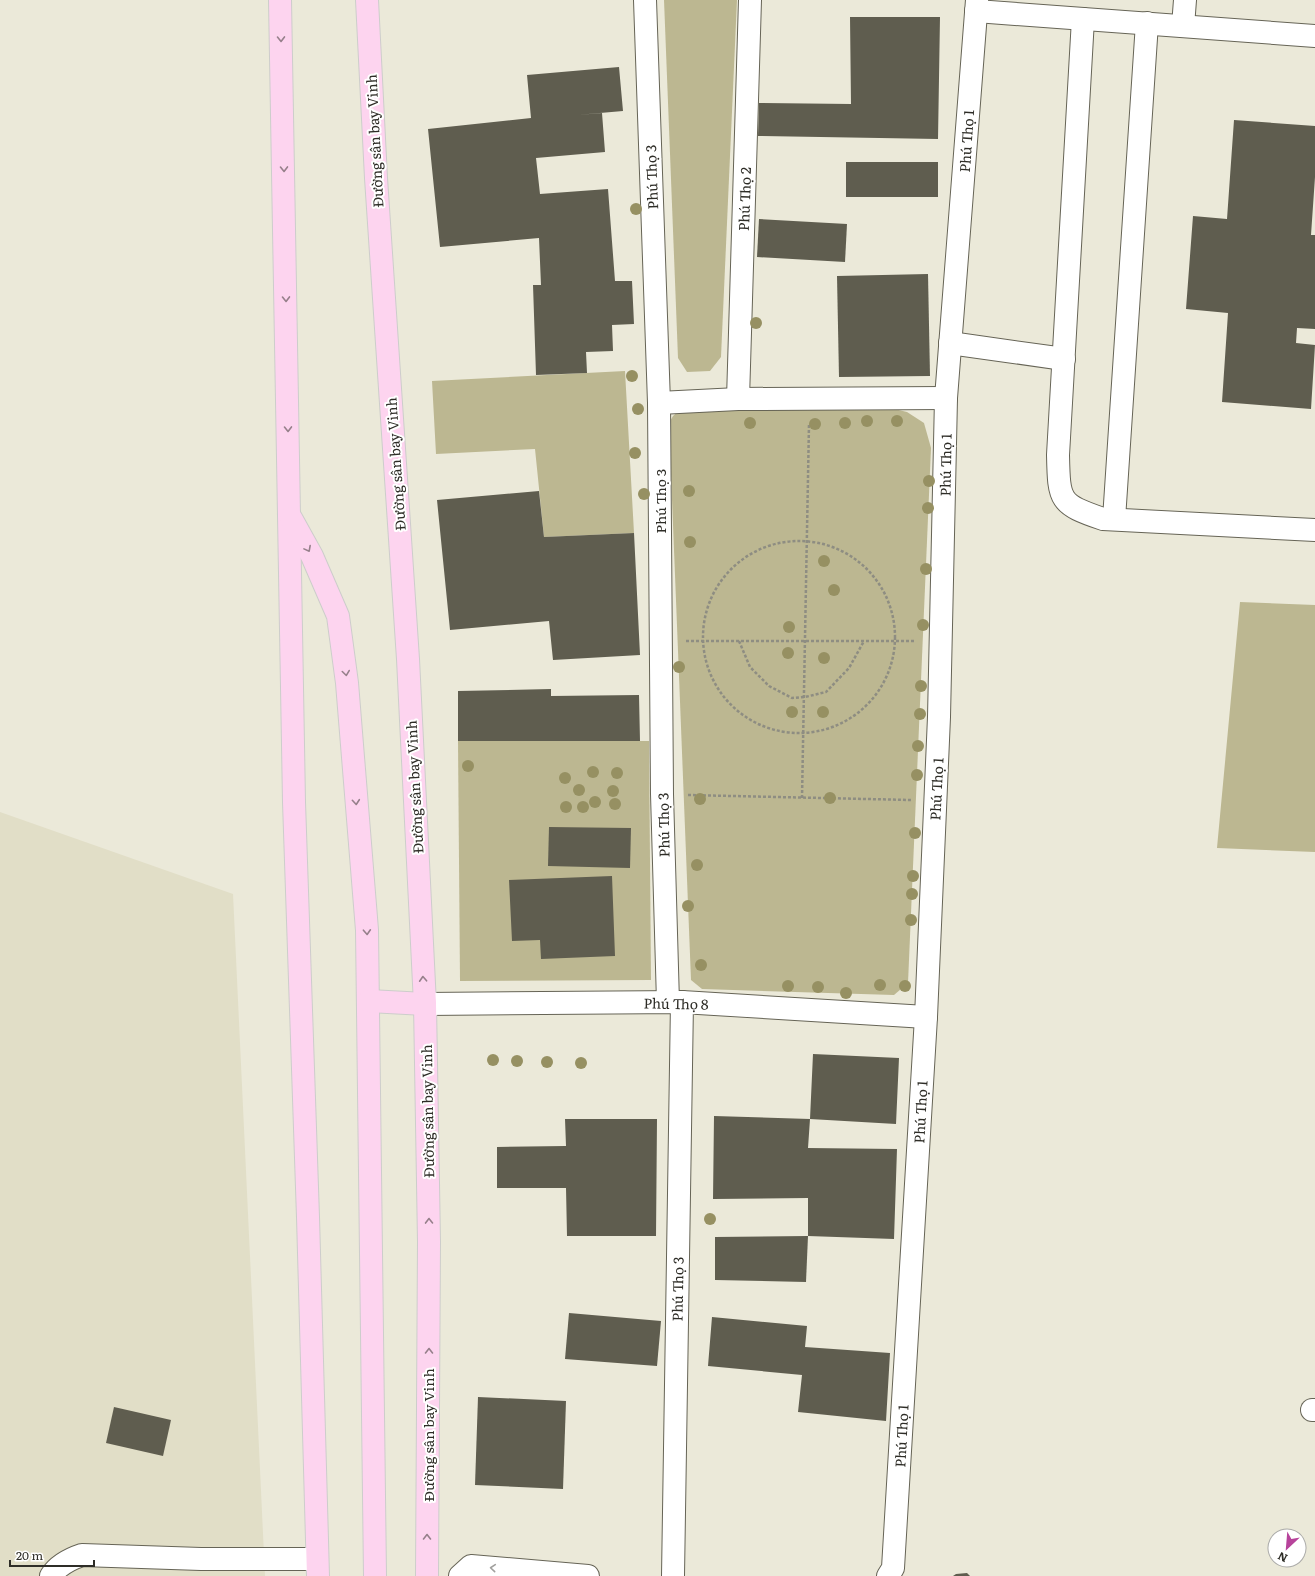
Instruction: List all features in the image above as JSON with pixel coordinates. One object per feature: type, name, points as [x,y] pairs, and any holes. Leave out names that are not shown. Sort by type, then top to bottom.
[{"type":"main road","points":[[280,0],[294,802],[308,1209],[317,1567]]},
{"type":"main road","name":"Đường sân bay Vinh","points":[[367,0],[376,178],[408,659],[425,1004],[429,1242],[427,1576]]},
{"type":"main road","points":[[290,515],[312,556],[338,616],[347,683],[367,930],[375,1576]]},
{"type":"main road","points":[[369,1001],[425,1004]]},
{"type":"street","name":"Phú Thọ 3","points":[[645,0],[659,403],[662,794],[675,1002],[673,1576]]},
{"type":"street","name":"Phú Thọ 2","points":[[738,399],[750,0]]},
{"type":"street","points":[[1183,26],[1185,0]]},
{"type":"street","points":[[976,5],[1083,19],[1315,36]]},
{"type":"street","name":"Phú Thọ 1","points":[[888,1576],[893,1568],[926,1017],[941,641],[946,398],[976,5]]},
{"type":"street","points":[[1083,19],[1058,455],[1060,492],[1065,502],[1079,511],[1104,519],[1315,530]]},
{"type":"street","points":[[1114,519],[1146,23]]},
{"type":"street","points":[[950,343],[1064,359]]},
{"type":"street","points":[[659,403],[738,399],[946,398]]},
{"type":"street","name":"Phú Thọ 8","points":[[425,1004],[675,1002],[926,1017]]},
{"type":"street","points":[[51,1576],[59,1566],[72,1558],[82,1555],[201,1559],[317,1567]]},
{"type":"street","points":[[460,1576],[471,1566],[588,1576]]},
{"type":"path","points":[[802,798],[810,399]]},
{"type":"path","points":[[807,541],[836,548],[861,562],[880,584],[892,611],[897,640],[892,668],[878,694],[857,715],[832,728],[803,734],[772,730],[743,716],[721,694],[706,666],[702,634],[708,604],[723,576],[746,556],[776,543],[807,541]]},
{"type":"path","points":[[661,640],[941,641]]},
{"type":"path","points":[[739,641],[750,667],[769,686],[792,698],[805,697],[826,692],[849,668],[864,641]]},
{"type":"path","points":[[662,794],[935,801]]},
{"type":"shaded area","points":[[664,0],[737,0],[721,357],[710,371],[687,372],[678,358]]},
{"type":"shaded area","points":[[625,371],[634,533],[544,537],[535,449],[436,454],[432,381]]},
{"type":"shaded area","points":[[886,407],[907,412],[924,423],[931,448],[908,983],[894,995],[702,989],[691,980],[669,423],[673,416],[682,408]]},
{"type":"shaded area","points":[[1240,602],[1315,605],[1315,852],[1217,848]]},
{"type":"shaded area","points":[[458,741],[649,741],[651,980],[460,981]]},
{"type":"shaded area","points":[[0,812],[233,894],[265,1576],[0,1576]]},
{"type":"building","points":[[850,17],[940,17],[938,139],[758,136],[759,103],[851,104]]},
{"type":"building","points":[[619,67],[623,111],[577,115],[602,113],[605,152],[536,158],[540,194],[608,189],[615,281],[632,281],[634,324],[612,325],[613,351],[586,352],[587,373],[536,375],[533,285],[541,285],[539,238],[440,247],[428,129],[531,118],[527,75]]},
{"type":"building","points":[[1234,120],[1315,126],[1315,177],[1311,235],[1315,235],[1315,329],[1297,328],[1296,343],[1315,345],[1311,409],[1222,402],[1228,313],[1186,309],[1193,216],[1227,219]]},
{"type":"building","points":[[846,162],[938,162],[938,197],[846,197]]},
{"type":"building","points":[[759,219],[847,224],[845,262],[757,257]]},
{"type":"building","points":[[928,274],[930,376],[839,377],[837,276]]},
{"type":"building","points":[[539,491],[544,537],[634,533],[640,655],[553,660],[549,621],[450,630],[437,500]]},
{"type":"building","points":[[551,689],[551,696],[639,695],[640,741],[458,741],[458,691]]},
{"type":"building","points":[[549,827],[631,828],[630,868],[548,866]]},
{"type":"building","points":[[612,876],[615,956],[541,959],[540,940],[512,941],[509,880]]},
{"type":"building","points":[[813,1054],[899,1058],[896,1124],[810,1119]]},
{"type":"building","points":[[714,1116],[810,1119],[808,1148],[897,1149],[894,1239],[808,1236],[808,1198],[713,1199]]},
{"type":"building","points":[[565,1119],[657,1119],[656,1236],[567,1236],[566,1188],[497,1188],[497,1147],[566,1146]]},
{"type":"building","points":[[808,1236],[806,1282],[715,1280],[715,1237]]},
{"type":"building","points":[[569,1313],[661,1321],[657,1366],[565,1359]]},
{"type":"building","points":[[712,1317],[807,1326],[805,1347],[890,1353],[886,1421],[798,1412],[802,1375],[708,1366]]},
{"type":"building","points":[[478,1397],[566,1401],[563,1489],[475,1485]]},
{"type":"building","points":[[114,1407],[171,1420],[163,1456],[106,1443]]},
{"type":"building","points":[[967,1573],[970,1576],[953,1576],[956,1574]]}]
